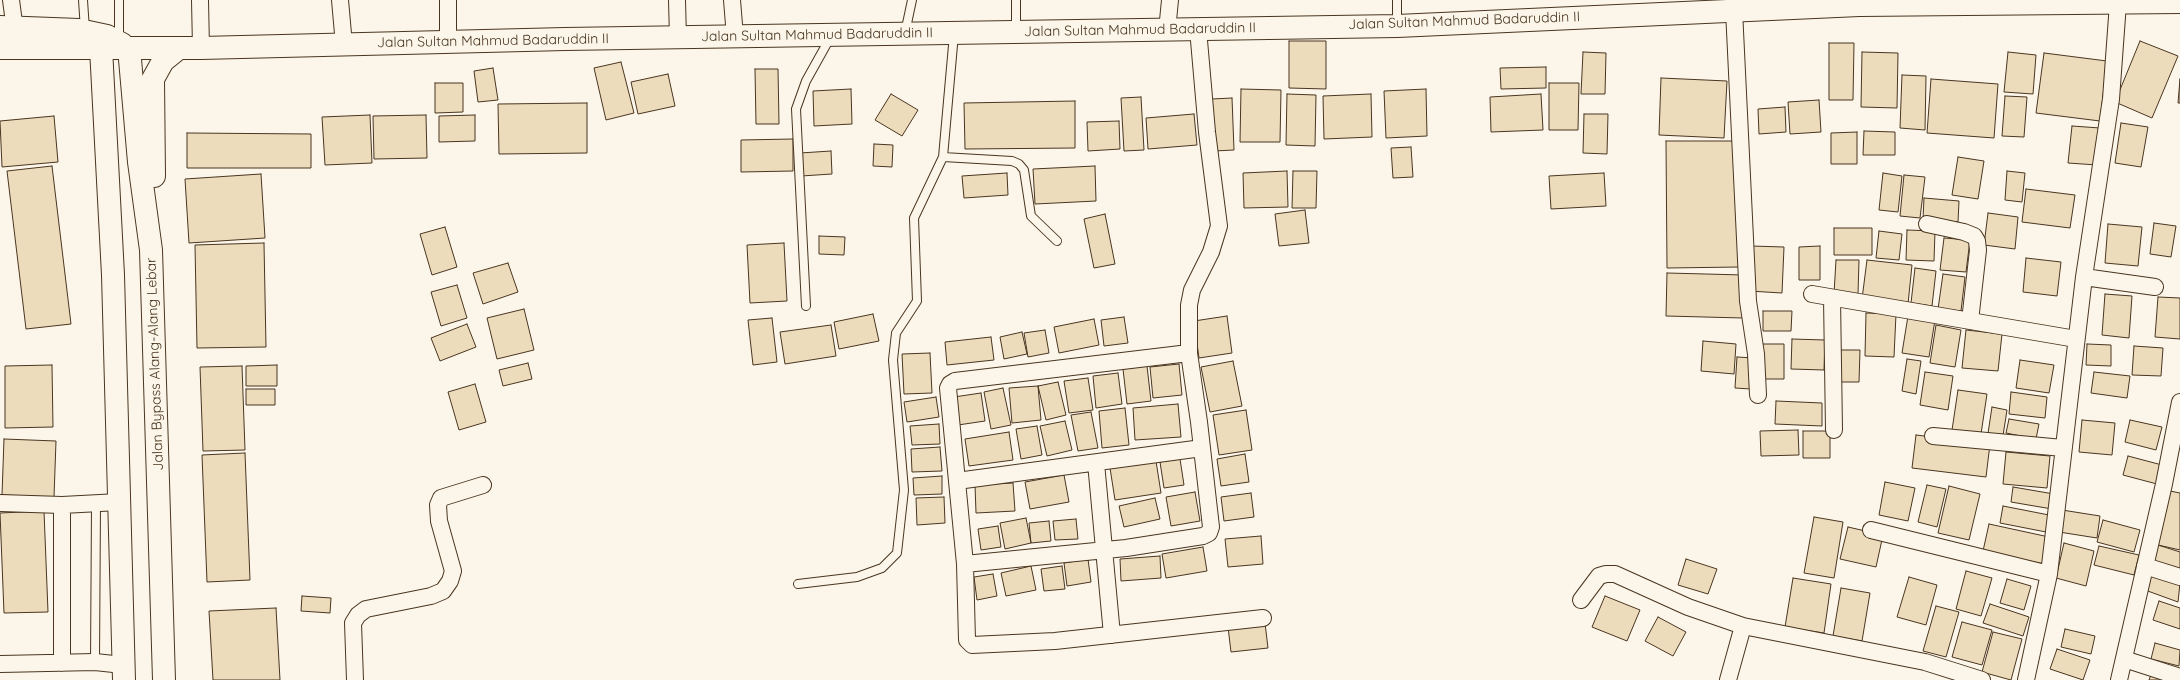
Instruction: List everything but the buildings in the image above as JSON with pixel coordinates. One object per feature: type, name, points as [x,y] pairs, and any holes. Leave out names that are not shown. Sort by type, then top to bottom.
[{"type":"highway","name":"Jalan Sultan Mahmud Badaruddin II","points":[[8,49],[116,46],[201,48],[832,35],[1398,26],[1734,10],[1843,3],[2180,2]]},
{"type":"highway","points":[[7,27],[85,31],[107,36],[116,46],[113,274],[123,672]]},
{"type":"highway","name":"Jalan Bypass Alang-Alang Lebar","points":[[116,46],[146,216],[152,272],[164,680]]},
{"type":"highway","points":[[146,216],[154,193],[153,79],[163,61],[180,48]]},
{"type":"street","points":[[8,49],[7,27],[10,0]]},
{"type":"street","points":[[200,0],[201,48]]},
{"type":"street","points":[[340,0],[344,45]]},
{"type":"street","points":[[448,0],[448,43]]},
{"type":"street","points":[[677,0],[678,38]]},
{"type":"street","points":[[732,0],[735,37]]},
{"type":"street","points":[[1167,30],[1170,0]]},
{"type":"street","points":[[2026,680],[2049,574],[2084,277],[2111,99],[2118,3]]},
{"type":"street","points":[[1734,10],[1748,301],[1756,354],[1758,395]]},
{"type":"street","points":[[965,564],[1105,550],[1203,536],[1209,533],[1211,527],[1189,353],[1189,305],[1192,290],[1211,252],[1219,226],[1207,132],[1198,29]]},
{"type":"street","points":[[1927,224],[1964,232],[1974,236],[1977,241],[1978,250],[1970,321]]},
{"type":"street","points":[[2084,277],[2155,287]]},
{"type":"street","points":[[1812,294],[2076,339]]},
{"type":"street","points":[[1832,298],[1834,430]]},
{"type":"street","points":[[1189,353],[955,381],[950,384],[965,564],[967,640],[972,645],[1055,641],[1263,618]]},
{"type":"street","points":[[2119,680],[2180,402]]},
{"type":"street","points":[[1933,436],[2063,448]]},
{"type":"street","points":[[957,481],[1202,448]]},
{"type":"street","points":[[1096,463],[1112,635]]},
{"type":"street","points":[[355,680],[353,623],[358,615],[366,609],[431,596],[443,591],[450,582],[453,571],[439,521],[438,505],[441,498],[483,484]]},
{"type":"street","points":[[0,503],[62,505],[119,502]]},
{"type":"street","points":[[62,505],[62,663]]},
{"type":"street","points":[[1871,530],[2049,574]]},
{"type":"street","points":[[2145,566],[2180,577]]},
{"type":"street","points":[[1581,600],[1599,576],[1615,574],[1688,607],[1743,626],[1925,662],[1982,680]]},
{"type":"street","points":[[1728,680],[1743,626]]},
{"type":"street","points":[[2124,659],[2180,677]]},
{"type":"street","points":[[0,664],[95,662],[123,672]]},
{"type":"lane","points":[[83,0],[85,31]]},
{"type":"lane","points":[[116,46],[119,0]]},
{"type":"lane","points":[[905,34],[912,0]]},
{"type":"lane","points":[[1016,0],[1016,33]]},
{"type":"lane","points":[[1397,0],[1398,26]]},
{"type":"lane","points":[[798,584],[857,576],[882,568],[897,553],[904,490],[893,360],[896,333],[917,302],[914,218],[943,157],[954,34]]},
{"type":"lane","points":[[806,306],[796,109],[806,81],[832,35]]},
{"type":"lane","points":[[943,157],[1012,162],[1019,164],[1024,170],[1031,216],[1057,240]]},
{"type":"lane","points":[[95,662],[96,504]]}]
